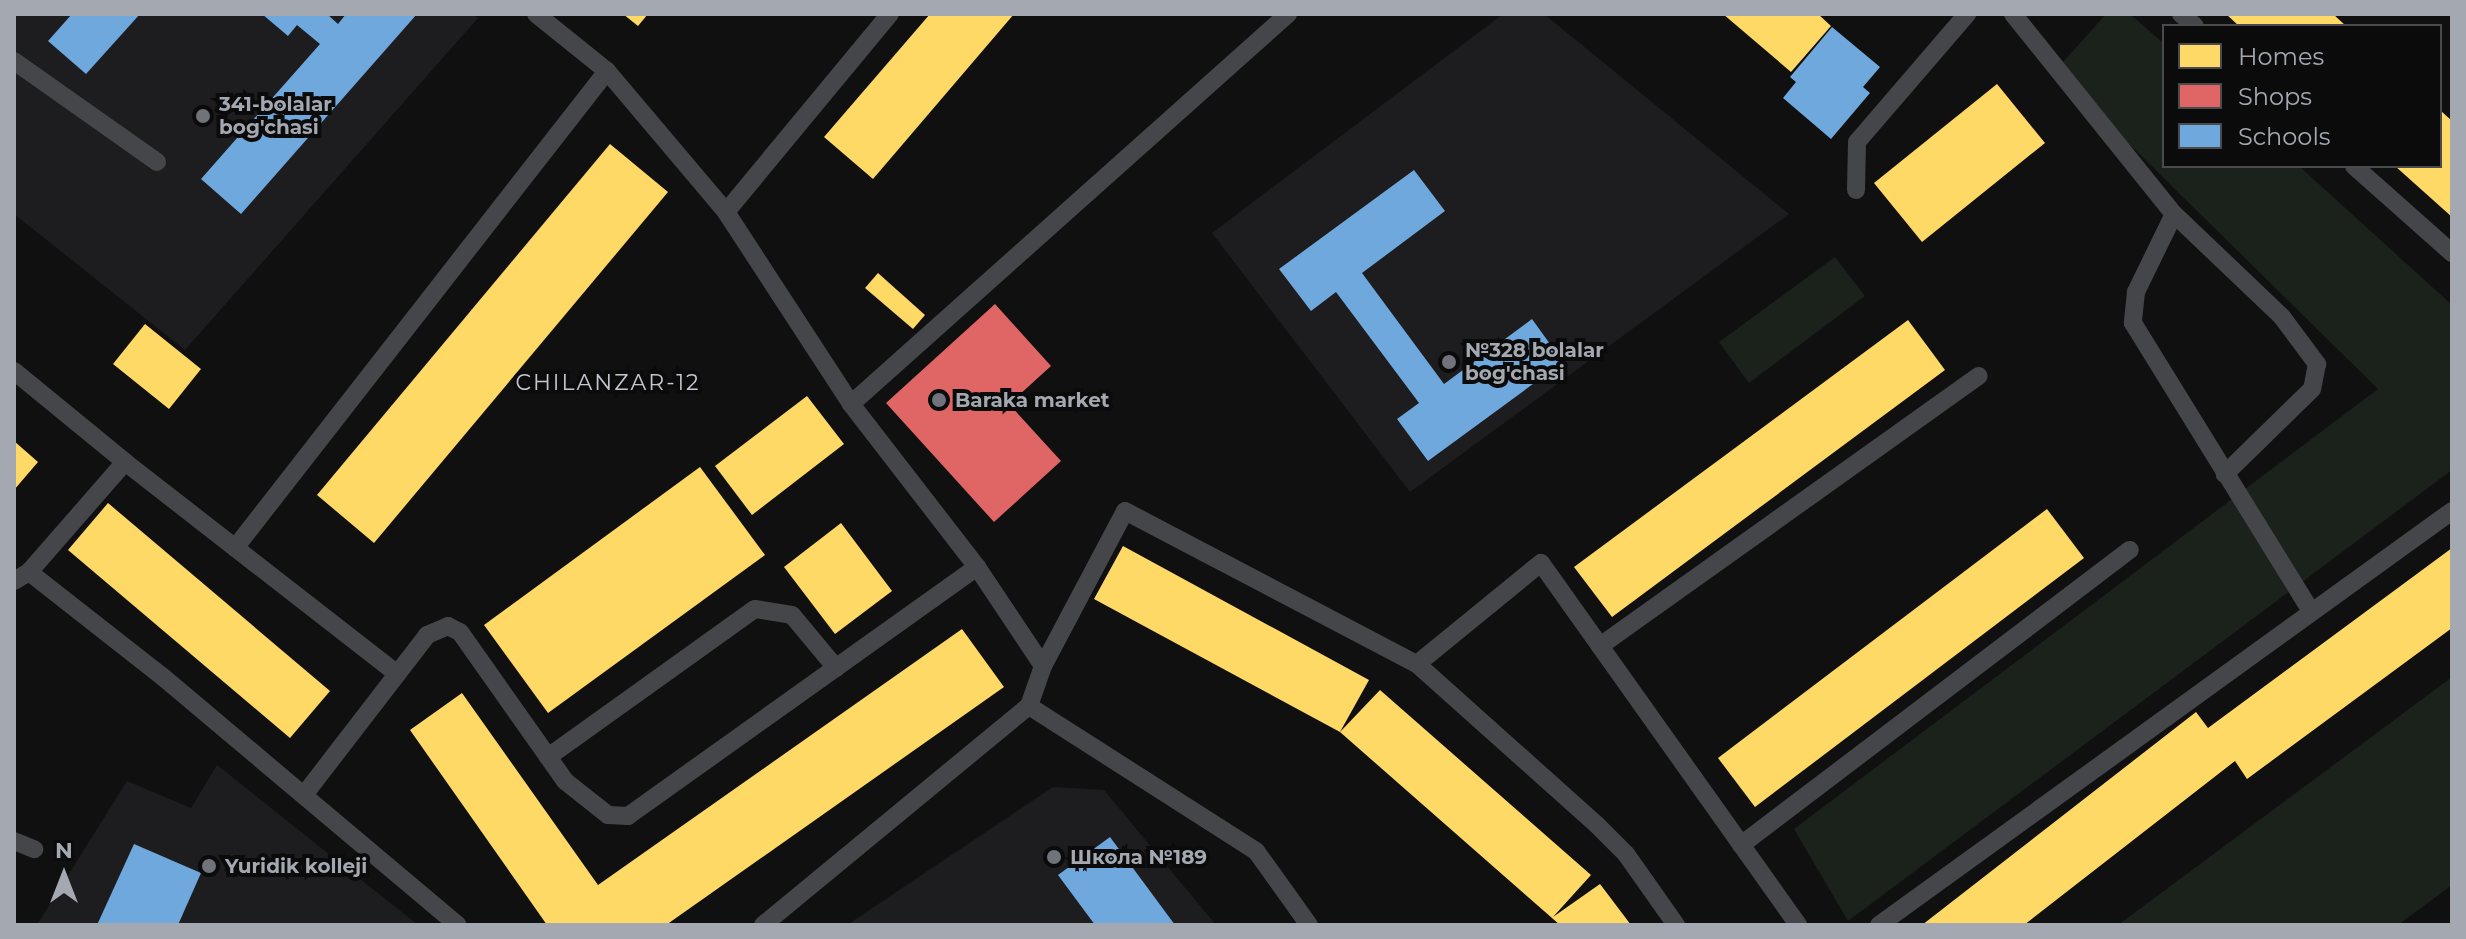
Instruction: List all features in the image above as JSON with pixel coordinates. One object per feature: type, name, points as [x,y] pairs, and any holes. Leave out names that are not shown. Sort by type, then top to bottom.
[{"type":"lane","points":[[536,14],[607,71],[726,212],[851,404],[977,567],[1043,666]]},
{"type":"lane","points":[[726,212],[890,14]]},
{"type":"lane","points":[[851,404],[1288,14]]},
{"type":"lane","points":[[1856,190],[1857,142],[1967,14]]},
{"type":"lane","points":[[2013,14],[2174,214],[2282,317],[2317,364],[2312,389],[2225,474]]},
{"type":"lane","points":[[14,61],[157,162]]},
{"type":"lane","points":[[235,548],[607,71]]},
{"type":"lane","points":[[2356,168],[2452,253]]},
{"type":"lane","points":[[2174,214],[2136,292],[2133,323],[2311,611]]},
{"type":"lane","points":[[14,371],[125,462],[397,674]]},
{"type":"lane","points":[[1600,646],[1978,376]]},
{"type":"lane","points":[[125,462],[21,577],[304,795],[458,925]]},
{"type":"lane","points":[[763,925],[1029,706],[1043,666],[1125,511],[1417,664],[1626,854],[1676,925]]},
{"type":"lane","points":[[1879,925],[2452,511]]},
{"type":"lane","points":[[1741,845],[2130,550]]},
{"type":"lane","points":[[1417,664],[1541,563],[1798,925]]},
{"type":"lane","points":[[304,795],[427,635],[448,626],[460,632],[565,781],[608,815],[628,816],[977,567]]},
{"type":"lane","points":[[548,757],[755,609],[792,615],[836,668]]},
{"type":"lane","points":[[1029,706],[1256,851],[1309,925]]},
{"type":"lane","points":[[14,841],[34,849]]},
{"type":"shaded area","name":"341-bolalar bog'chasi","points":[[14,14],[473,14],[478,18],[185,350],[14,214]]},
{"type":"shaded area","name":"№328 bolalar bog'chasi","points":[[1503,14],[1544,14],[1789,214],[1410,492],[1212,233]]},
{"type":"shaded area","points":[[2106,14],[2130,14],[2162,42],[2162,168],[2301,168],[2452,305],[2452,470],[1848,921],[1794,829],[2378,389],[2055,71]]},
{"type":"shaded area","points":[[1835,257],[1865,296],[1749,383],[1719,342]]},
{"type":"shaded area","points":[[2452,677],[2452,885],[2398,925],[2118,925]]},
{"type":"shaded area","name":"Yuridik kolleji","points":[[217,765],[418,925],[37,925],[127,781],[191,808]]},
{"type":"shaded area","name":"Школа №189","points":[[1053,787],[1104,790],[1216,925],[847,925]]},
{"type":"building: Homes","points":[[623,14],[648,14],[638,26]]},
{"type":"building: Homes","points":[[930,14],[1014,14],[873,179],[824,137]]},
{"type":"building: Homes","points":[[1723,14],[1818,14],[1831,26],[1791,72]]},
{"type":"building: Homes","points":[[2226,14],[2333,14],[2344,24],[2237,24]]},
{"type":"building: Homes","points":[[1997,84],[2045,143],[1922,242],[1874,183]]},
{"type":"building: Homes","points":[[2442,112],[2452,121],[2452,217],[2397,168],[2442,168]]},
{"type":"building: Homes","points":[[610,144],[668,192],[374,543],[317,495]]},
{"type":"building: Homes","points":[[878,273],[925,315],[913,329],[865,288]]},
{"type":"building: Homes","points":[[1908,320],[1945,370],[1612,617],[1574,567]]},
{"type":"building: Homes","points":[[145,324],[201,369],[169,409],[113,364]]},
{"type":"building: Homes","points":[[807,396],[844,444],[752,515],[715,466]]},
{"type":"building: Homes","points":[[14,441],[38,462],[14,490]]},
{"type":"building: Homes","points":[[700,467],[765,555],[548,713],[484,625]]},
{"type":"building: Homes","points":[[108,503],[330,691],[290,738],[68,550]]},
{"type":"building: Homes","points":[[2047,509],[2084,558],[1755,807],[1718,758]]},
{"type":"building: Homes","points":[[841,523],[892,591],[835,634],[784,567]]},
{"type":"building: Homes","points":[[1123,546],[1369,680],[1340,732],[1094,599]]},
{"type":"building: Homes","points":[[2452,548],[2452,628],[2247,779],[2235,761],[2024,925],[1922,925],[2196,712],[2208,728]]},
{"type":"building: Homes","points":[[962,629],[1004,687],[666,925],[547,925],[410,730],[462,693],[598,885]]},
{"type":"building: Homes","points":[[1380,690],[1591,875],[1553,917],[1600,884],[1631,925],[1560,925],[1340,732]]},
{"type":"building: Shops","points":[[995,304],[1051,366],[1009,404],[1061,461],[994,522],[886,403]]},
{"type":"building: Schools","points":[[72,14],[140,14],[86,74],[48,41]]},
{"type":"building: Schools","points":[[262,14],[327,14],[338,24],[346,14],[417,14],[241,214],[201,179],[320,44],[297,25],[288,36]]},
{"type":"building: Schools","points":[[1832,27],[1880,67],[1863,87],[1870,93],[1831,139],[1783,98],[1796,82],[1790,77]]},
{"type":"building: Schools","points":[[1414,170],[1445,211],[1362,273],[1444,384],[1532,319],[1563,362],[1428,461],[1397,419],[1419,403],[1336,292],[1311,311],[1279,269]]},
{"type":"building: Schools","points":[[1110,837],[1175,925],[1095,925],[1058,875]]},
{"type":"building: Schools","points":[[134,844],[201,873],[178,925],[97,925]]},
{"type":"place","name":"341-bolalar bog'chasi","points":[[203,116]]},
{"type":"place","name":"№328 bolalar bog'chasi","points":[[1449,362]]},
{"type":"place","name":"Baraka market","points":[[939,400]]},
{"type":"place","name":"Школа №189","points":[[1054,857]]},
{"type":"place","name":"Yuridik kolleji","points":[[209,866]]},
{"type":"district","name":"CHILANZAR-12","points":[[608,383]]}]
